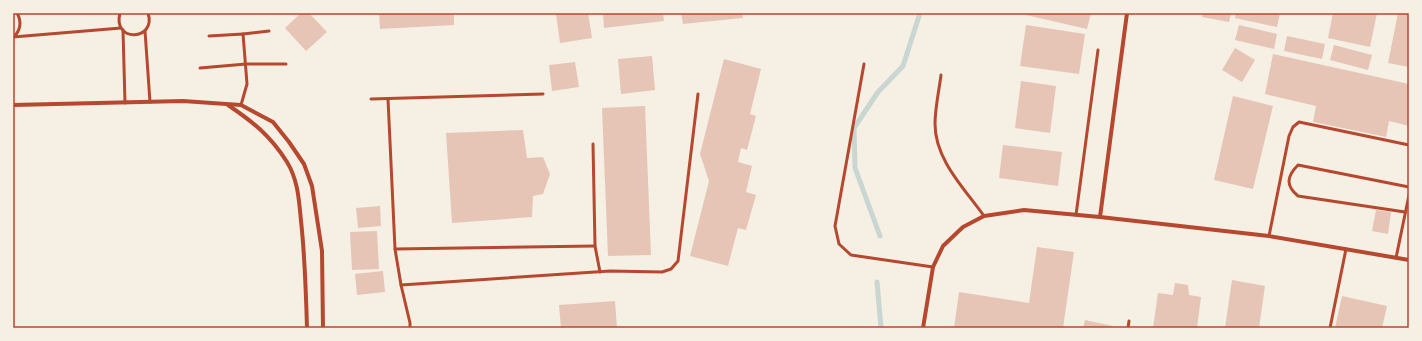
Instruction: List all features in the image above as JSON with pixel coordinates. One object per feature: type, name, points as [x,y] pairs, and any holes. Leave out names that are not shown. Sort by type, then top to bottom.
[{"type":"street","points":[[1100,217],[1127,13]]},
{"type":"street","points":[[13,105],[183,101],[241,105],[273,122],[304,164],[312,186],[322,251],[323,328]]},
{"type":"street","points":[[226,104],[252,121],[269,137],[288,163],[297,185],[305,254],[307,328]]},
{"type":"street","points":[[924,328],[933,267],[943,246],[963,227],[984,216],[1024,210],[1269,236],[1409,260]]},
{"type":"lane","points":[[13,38],[18,33],[20,27],[20,21],[16,13]]},
{"type":"lane","points":[[120,13],[119,24],[122,29],[128,34],[134,35],[140,34],[149,26],[150,20],[148,13]]},
{"type":"lane","points":[[13,38],[122,29]]},
{"type":"lane","points":[[122,29],[125,103]]},
{"type":"lane","points":[[145,31],[150,102]]},
{"type":"lane","points":[[209,36],[269,31]]},
{"type":"lane","points":[[241,105],[247,84],[243,34]]},
{"type":"lane","points":[[1076,215],[1098,50]]},
{"type":"lane","points":[[200,68],[246,64],[286,64]]},
{"type":"lane","points":[[864,64],[835,226],[839,244],[851,255],[933,267]]},
{"type":"lane","points":[[941,75],[935,125],[938,146],[948,166],[984,216]]},
{"type":"lane","points":[[371,100],[543,94]]},
{"type":"lane","points":[[401,285],[600,272],[662,272],[671,269],[678,261],[698,94]]},
{"type":"lane","points":[[388,100],[395,249],[410,328]]},
{"type":"lane","points":[[1269,236],[1289,136],[1292,127],[1299,122],[1409,145]]},
{"type":"lane","points":[[593,144],[595,246],[600,272]]},
{"type":"lane","points":[[1405,212],[1298,196],[1289,186],[1290,175],[1298,165],[1409,187]]},
{"type":"lane","points":[[1396,258],[1409,195]]},
{"type":"lane","points":[[395,249],[595,246]]},
{"type":"lane","points":[[1330,328],[1346,249]]},
{"type":"lane","points":[[1128,328],[1129,320]]},
{"type":"building","points":[[301,13],[309,13],[327,32],[306,51],[285,28]]},
{"type":"building","points":[[379,13],[454,13],[454,25],[380,29]]},
{"type":"building","points":[[588,13],[592,38],[560,43],[556,14]]},
{"type":"building","points":[[603,13],[663,13],[664,21],[604,28]]},
{"type":"building","points":[[681,13],[742,13],[743,18],[683,24]]},
{"type":"building","points":[[1026,13],[1091,13],[1087,29],[1026,15]]},
{"type":"building","points":[[1203,13],[1231,13],[1229,22],[1202,17]]},
{"type":"building","points":[[1236,13],[1280,13],[1277,27],[1235,18]]},
{"type":"building","points":[[1333,13],[1377,13],[1370,47],[1328,38]]},
{"type":"building","points":[[1398,13],[1409,13],[1409,67],[1388,63]]},
{"type":"building","points":[[1026,25],[1085,34],[1079,74],[1020,66]]},
{"type":"building","points":[[1239,25],[1277,34],[1274,49],[1235,40]]},
{"type":"building","points":[[1287,36],[1325,44],[1322,59],[1284,51]]},
{"type":"building","points":[[1334,45],[1372,55],[1368,70],[1330,60]]},
{"type":"building","points":[[1235,48],[1255,60],[1242,82],[1222,70]]},
{"type":"building","points":[[1273,54],[1409,84],[1409,126],[1389,121],[1386,137],[1313,122],[1316,106],[1265,94]]},
{"type":"building","points":[[652,56],[655,90],[621,94],[618,59]]},
{"type":"building","points":[[724,59],[761,69],[750,114],[756,116],[747,150],[741,148],[738,162],[752,166],[746,192],[756,195],[746,230],[738,228],[728,266],[690,256],[709,181],[700,154]]},
{"type":"building","points":[[575,62],[579,87],[552,91],[549,65]]},
{"type":"building","points":[[1021,81],[1056,86],[1050,133],[1015,128]]},
{"type":"building","points":[[1233,96],[1273,106],[1253,189],[1214,180]]},
{"type":"building","points":[[645,106],[651,255],[608,256],[602,108]]},
{"type":"building","points":[[523,130],[527,158],[543,157],[550,174],[543,194],[533,196],[532,217],[452,223],[446,133]]},
{"type":"building","points":[[1003,145],[1062,152],[1058,186],[999,178]]},
{"type":"building","points":[[380,206],[381,226],[358,228],[356,208]]},
{"type":"building","points":[[1376,210],[1391,212],[1388,234],[1372,231]]},
{"type":"building","points":[[377,231],[379,269],[352,270],[350,232]]},
{"type":"building","points":[[1037,247],[1074,252],[1063,328],[954,328],[959,292],[1029,303]]},
{"type":"building","points":[[383,271],[385,292],[357,295],[355,274]]},
{"type":"building","points":[[1232,280],[1265,286],[1259,328],[1225,328]]},
{"type":"building","points":[[1175,283],[1188,285],[1189,295],[1201,297],[1197,328],[1153,328],[1158,293],[1173,295]]},
{"type":"building","points":[[1342,296],[1387,306],[1382,328],[1335,328]]},
{"type":"building","points":[[615,301],[617,328],[561,328],[559,305]]},
{"type":"building","points":[[1085,320],[1113,326],[1113,328],[1083,328]]},
{"type":"waterway","points":[[880,236],[855,168],[854,128],[878,92],[903,66],[920,13]]},
{"type":"waterway","points":[[877,282],[881,328]]}]
